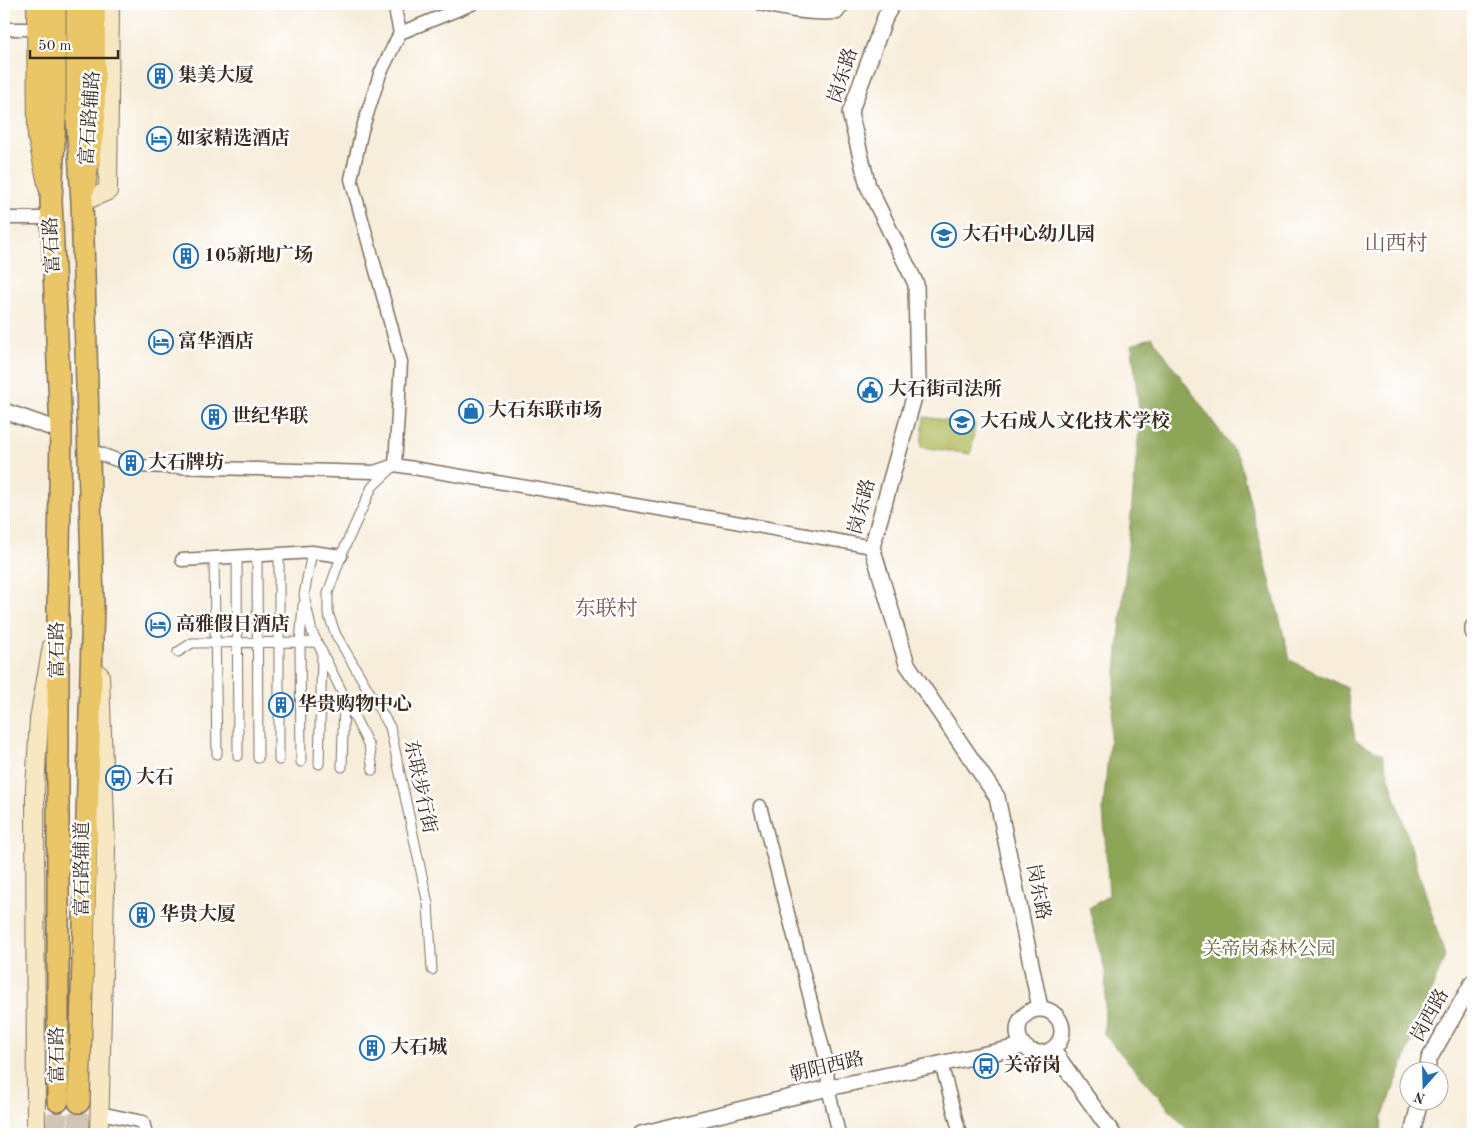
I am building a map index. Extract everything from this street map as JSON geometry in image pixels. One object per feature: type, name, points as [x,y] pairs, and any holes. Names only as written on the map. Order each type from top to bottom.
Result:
[{"type":"highway","name":"富石路","points":[[55,4],[55,119],[47,208],[62,431],[58,608],[58,1101]]},
{"type":"highway","name":"富石路","points":[[77,4],[77,118],[82,202],[93,605],[80,1102]]},
{"type":"main road","points":[[37,4],[38,137],[47,208]]},
{"type":"main road","name":"富石路","points":[[42,4],[47,208]]},
{"type":"main road","name":"富石路辅路","points":[[82,202],[93,140],[95,4]]},
{"type":"main road","name":"富石路","points":[[82,202],[108,191],[110,4]]},
{"type":"main road","name":"富石路辅道","points":[[93,605],[100,654],[106,850],[99,1134]]},
{"type":"main road","points":[[36,1134],[35,789],[39,719],[58,608]]},
{"type":"street","points":[[394,4],[400,33],[380,74],[362,130],[352,179],[401,362],[396,465]]},
{"type":"street","points":[[400,33],[472,4]]},
{"type":"street","points":[[761,4],[788,12],[815,15],[837,13],[844,4]]},
{"type":"street","name":"岗东路","points":[[893,4],[886,15],[850,113],[868,186],[916,284],[918,383],[872,547],[906,664],[997,796],[1040,1008]]},
{"type":"street","points":[[4,29],[37,29]]},
{"type":"street","points":[[4,218],[47,208]]},
{"type":"street","points":[[4,411],[62,431]]},
{"type":"street","points":[[88,449],[133,466],[374,472],[396,465],[872,547]]},
{"type":"street","name":"东联步行街","points":[[396,465],[372,487],[341,556],[328,593],[328,613],[336,635],[390,727],[428,904],[432,970]]},
{"type":"street","points":[[182,560],[312,552],[341,556]]},
{"type":"street","points":[[301,762],[300,643],[304,595],[312,552]]},
{"type":"street","points":[[278,760],[279,554]]},
{"type":"street","points":[[257,556],[258,758]]},
{"type":"street","points":[[237,557],[238,756]]},
{"type":"street","points":[[214,558],[217,754]]},
{"type":"street","points":[[304,595],[316,642],[369,746],[373,770]]},
{"type":"street","points":[[1473,627],[1473,632]]},
{"type":"street","points":[[178,652],[192,643],[316,642]]},
{"type":"street","points":[[319,764],[322,654]]},
{"type":"street","points":[[342,767],[344,695]]},
{"type":"street","points":[[760,806],[827,1063],[828,1088],[839,1134]]},
{"type":"street","name":"岗西路","points":[[1429,1060],[1473,982]]},
{"type":"street","points":[[1040,1008],[1054,1013],[1062,1027],[1060,1042],[1052,1049],[1042,1053],[1035,1053],[1023,1046],[1017,1036],[1020,1019],[1025,1013],[1040,1008]]},
{"type":"street","name":"朝阳西路","points":[[641,1134],[828,1088],[1023,1046]]},
{"type":"street","points":[[1052,1049],[1113,1134]]},
{"type":"street","points":[[941,1063],[960,1134]]},
{"type":"street","points":[[1412,1134],[1418,1110]]},
{"type":"street","points":[[100,1113],[143,1122],[146,1134]]},
{"type":"green space","name":"关帝岗森林公园","points":[[1152,337],[1239,458],[1290,660],[1347,688],[1355,740],[1382,754],[1445,956],[1405,1060],[1400,1060],[1400,1072],[1382,1118],[1381,1134],[1191,1134],[1104,1034],[1106,975],[1089,908],[1109,895],[1103,809],[1140,420],[1132,345]]},
{"type":"green space","points":[[924,417],[975,424],[971,454],[921,447]]},
{"type":"tunnel","points":[[56,1134],[58,1101]]},
{"type":"tunnel","points":[[78,1134],[79,1102]]},
{"type":"place","name":"集美大厦","points":[[160,76]]},
{"type":"place","name":"如家精选酒店","points":[[159,139]]},
{"type":"place","name":"大石中心幼儿园","points":[[944,235]]},
{"type":"place","name":"105新地广场","points":[[186,256]]},
{"type":"place","name":"富华酒店","points":[[161,342]]},
{"type":"place","name":"大石街司法所","points":[[870,390]]},
{"type":"place","name":"大石东联市场","points":[[471,411]]},
{"type":"place","name":"世纪华联","points":[[214,417]]},
{"type":"place","name":"大石成人文化技术学校","points":[[962,422]]},
{"type":"place","name":"大石牌坊","points":[[131,463]]},
{"type":"place","name":"高雅假日酒店","points":[[158,625]]},
{"type":"place","name":"华贵购物中心","points":[[281,705]]},
{"type":"place","name":"大石","points":[[118,778]]},
{"type":"place","name":"华贵大厦","points":[[142,915]]},
{"type":"place","name":"大石城","points":[[372,1048]]},
{"type":"place","name":"关帝岗","points":[[986,1066]]},
{"type":"district","name":"山西村","points":[[1396,244]]},
{"type":"district","name":"东联村","points":[[606,609]]}]
